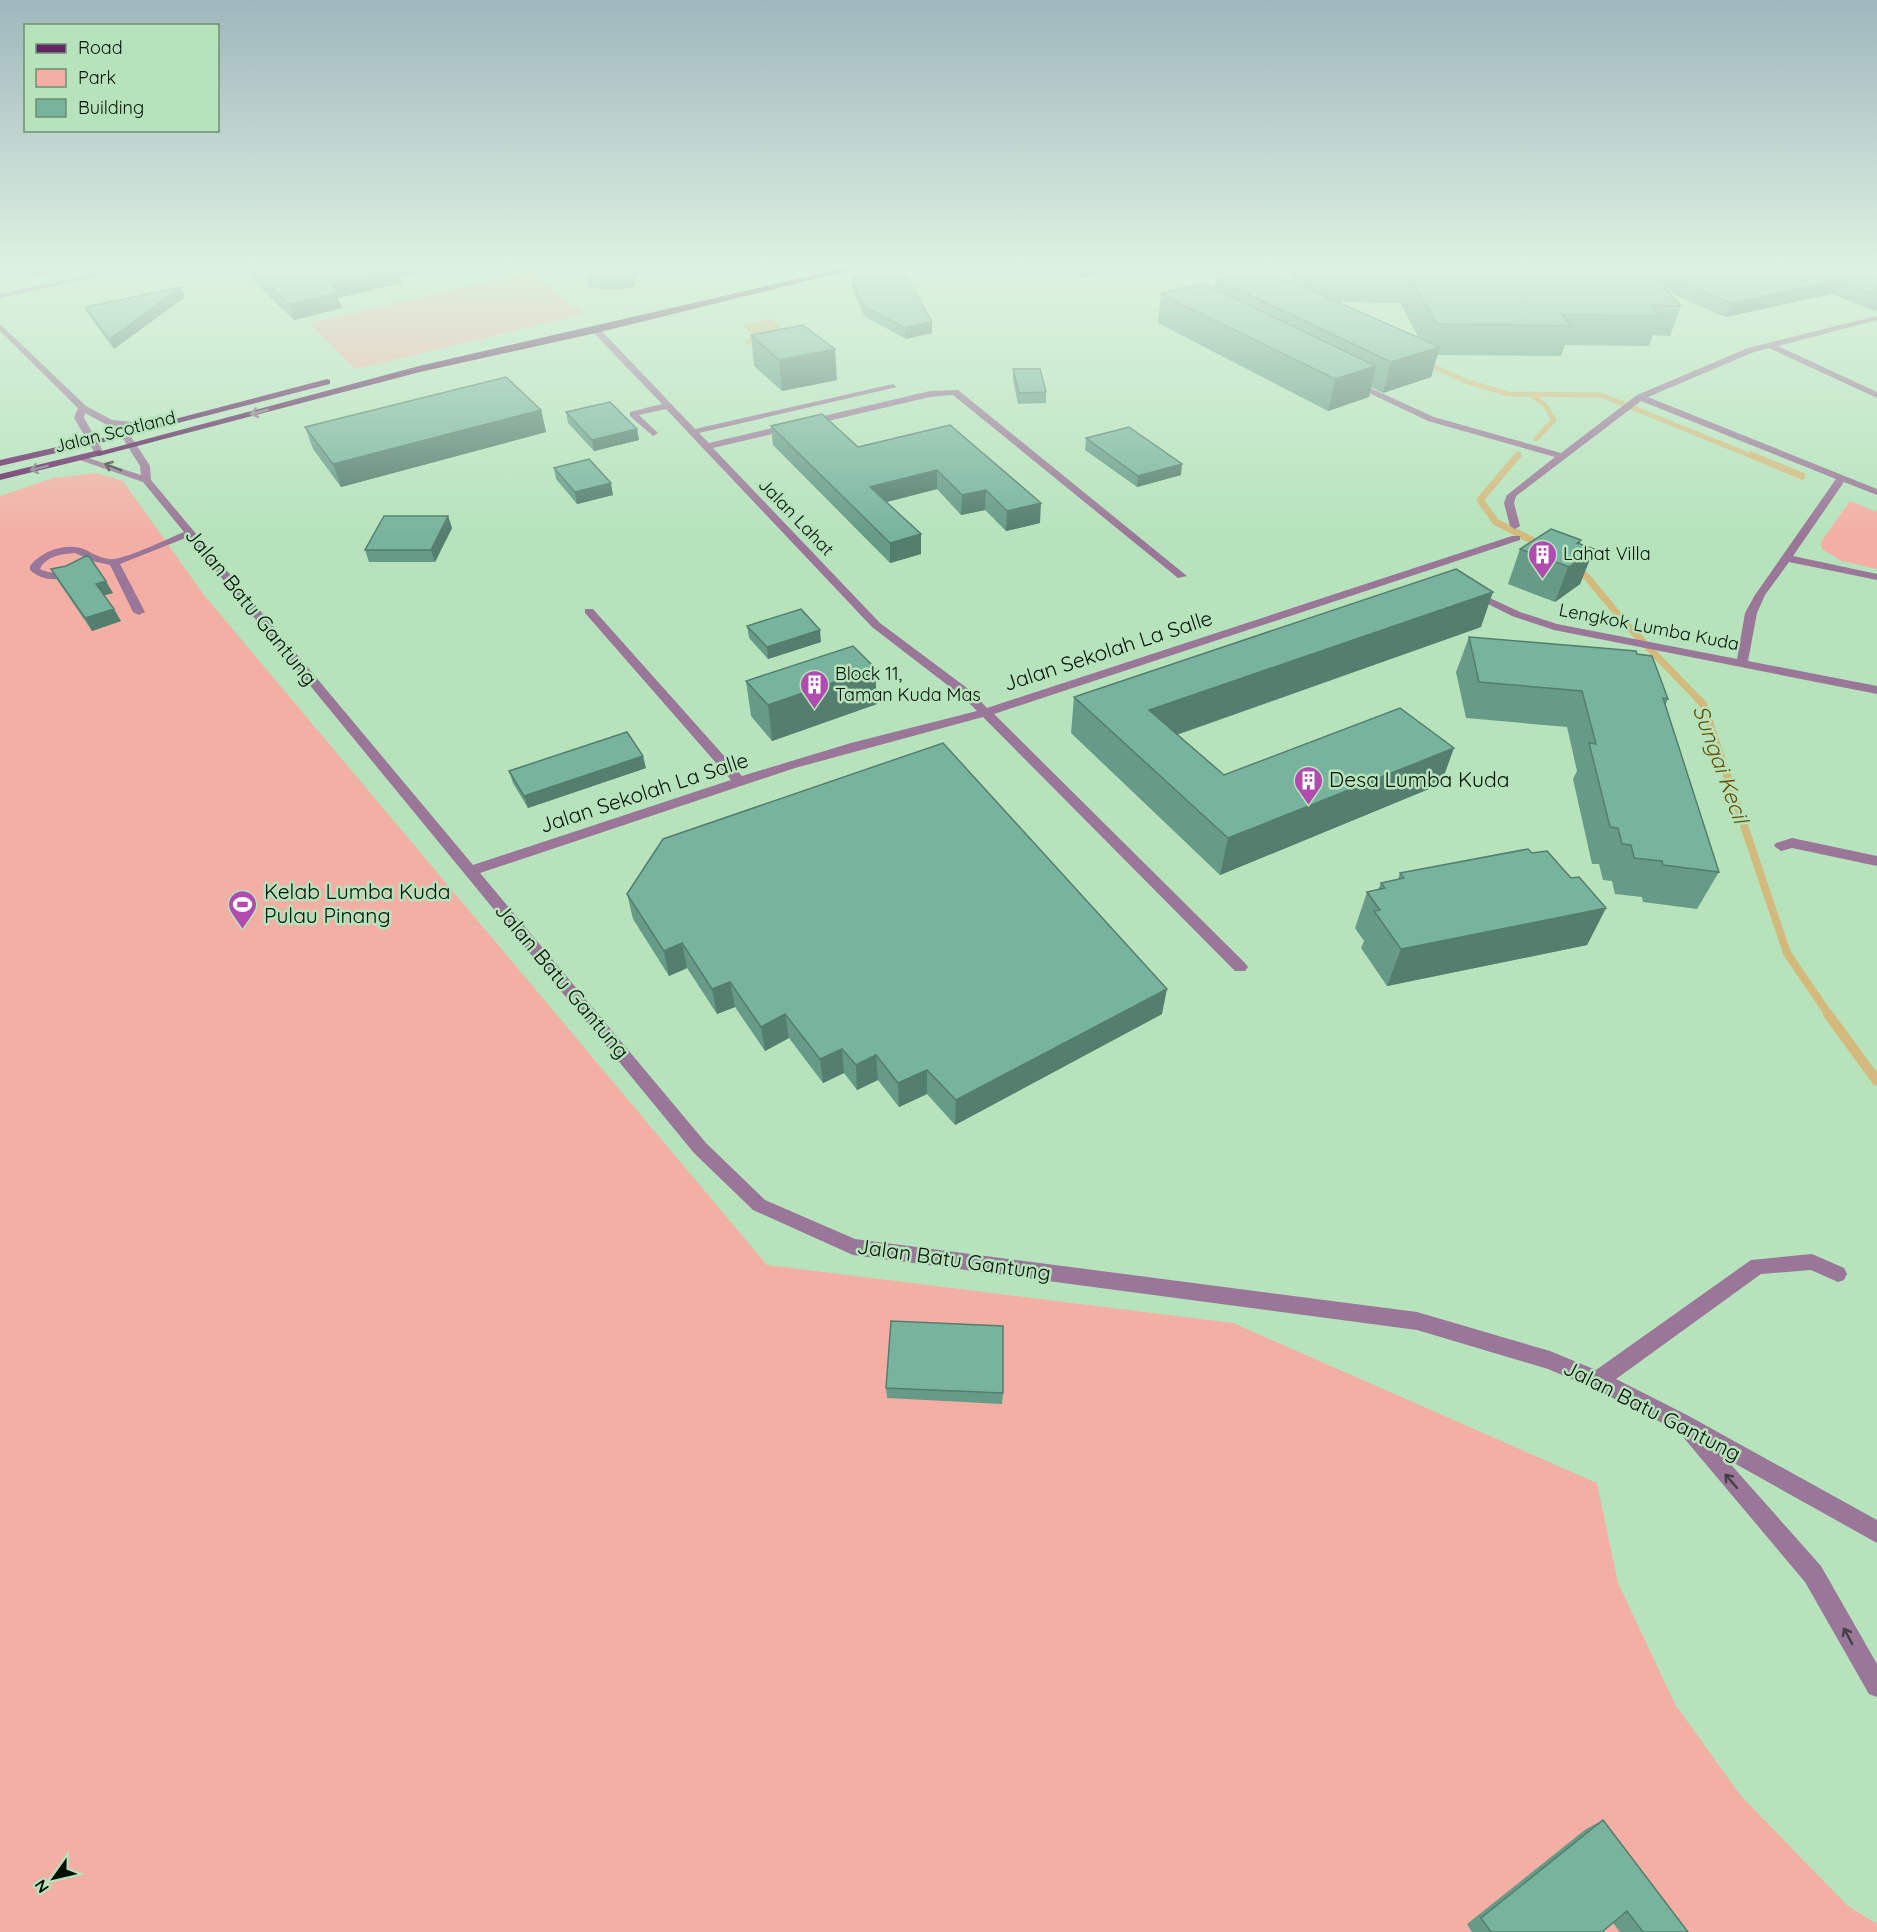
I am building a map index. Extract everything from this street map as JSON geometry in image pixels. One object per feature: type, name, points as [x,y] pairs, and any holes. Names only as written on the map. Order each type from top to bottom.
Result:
[{"type":"highway","name":"Jalan Scotland","points":[[92,442],[440,355]]},
{"type":"highway","name":"Jalan Scotland","points":[[99,453],[133,446],[419,369],[482,355]]},
{"type":"main road","name":"Jalan Scotland","points":[[0,463],[92,442]]},
{"type":"main road","name":"Jalan Scotland","points":[[0,477],[99,453]]},
{"type":"street","points":[[30,355],[83,408],[110,423],[152,427]]},
{"type":"street","name":"Jalan Lahat","points":[[619,355],[876,625],[967,694],[1240,967]]},
{"type":"street","points":[[1515,526],[1509,503],[1512,495],[1546,471],[1561,456],[1623,407],[1640,397],[1739,355]]},
{"type":"street","points":[[1792,355],[1877,395]]},
{"type":"street","points":[[1341,378],[1431,419],[1561,456]]},
{"type":"street","points":[[692,432],[892,387]]},
{"type":"street","points":[[705,447],[930,394],[955,393],[1182,576]]},
{"type":"street","points":[[1640,397],[1877,492]]},
{"type":"street","points":[[652,433],[633,414],[666,406]]},
{"type":"street","points":[[83,408],[79,418],[99,453]]},
{"type":"street","name":"Jalan Batu Gantung","points":[[125,434],[145,466],[146,480]]},
{"type":"street","name":"Jalan Batu Gantung","points":[[79,458],[113,467],[146,480],[700,1148],[759,1205],[854,1247],[1417,1321],[1550,1360],[1598,1380],[1680,1422],[1877,1532]]},
{"type":"street","points":[[1742,664],[1751,613],[1842,478]]},
{"type":"street","points":[[89,557],[114,563],[190,533]]},
{"type":"street","name":"Jalan Sekolah La Salle","points":[[470,871],[739,781],[901,732],[986,712],[1431,571],[1516,538]]},
{"type":"street","points":[[1787,558],[1877,577]]},
{"type":"street","points":[[114,563],[139,612]]},
{"type":"street","name":"Lengkok Lumba Kuda","points":[[1467,591],[1516,614],[1554,627],[1877,690]]},
{"type":"street","points":[[589,611],[739,781]]},
{"type":"street","points":[[1781,846],[1791,843],[1877,861]]},
{"type":"street","points":[[1598,1380],[1757,1266],[1812,1262],[1838,1275]]},
{"type":"street","points":[[1680,1422],[1813,1574],[1877,1686]]},
{"type":"green space","points":[[341,355],[413,355],[355,369]]},
{"type":"green space","name":"Kelab Lumba Kuda Pulau Pinang","points":[[96,473],[123,481],[204,595],[767,1265],[1233,1323],[1597,1483],[1618,1583],[1675,1704],[1741,1796],[1848,1906],[1877,1924],[1877,1932],[0,1932],[0,496],[53,478]]},
{"type":"green space","points":[[1850,501],[1877,512],[1877,569],[1842,561],[1822,549],[1821,542]]},
{"type":"building","points":[[774,355],[804,355],[779,360]]},
{"type":"building","points":[[1286,355],[1353,355],[1376,366],[1335,379]]},
{"type":"building","points":[[1377,355],[1413,355],[1391,362]]},
{"type":"building","points":[[1013,369],[1040,369],[1046,392],[1019,393]]},
{"type":"building","points":[[506,377],[541,410],[333,464],[305,427]]},
{"type":"building","points":[[610,402],[637,429],[592,440],[566,412]]},
{"type":"building","points":[[822,414],[858,447],[950,425],[1041,503],[1007,511],[986,490],[962,495],[937,470],[870,487],[921,534],[890,543],[771,426]]},
{"type":"building","points":[[1129,427],[1182,464],[1138,476],[1086,438]]},
{"type":"building","points":[[589,459],[611,483],[575,492],[554,468]]},
{"type":"building","points":[[384,516],[448,516],[431,550],[365,550]]},
{"type":"building","points":[[1551,529],[1581,540],[1577,543],[1594,549],[1569,567],[1520,549]]},
{"type":"building","points":[[88,555],[106,581],[96,584],[114,609],[85,618],[51,569],[66,566]]},
{"type":"building","points":[[1456,569],[1493,592],[1149,710],[1224,775],[1400,708],[1454,748],[1228,838],[1074,697]]},
{"type":"building","points":[[801,609],[820,630],[767,647],[747,626]]},
{"type":"building","points":[[1469,637],[1636,651],[1637,654],[1652,656],[1668,699],[1663,698],[1719,872],[1663,865],[1662,861],[1634,858],[1631,845],[1622,844],[1618,828],[1610,827],[1589,743],[1596,744],[1582,691],[1479,682]]},
{"type":"building","points":[[853,646],[875,668],[768,705],[746,681]]},
{"type":"building","points":[[627,732],[643,756],[524,796],[509,771]]},
{"type":"building","points":[[943,743],[1167,989],[956,1100],[927,1070],[898,1083],[876,1055],[856,1065],[842,1049],[820,1059],[785,1014],[761,1027],[730,982],[712,989],[682,943],[664,951],[627,894],[663,839]]},
{"type":"building","points":[[1528,849],[1532,853],[1547,851],[1571,878],[1579,877],[1606,908],[1401,949],[1374,911],[1380,910],[1367,892],[1385,888],[1381,883],[1404,878],[1400,873]]},
{"type":"building","points":[[891,1321],[1003,1326],[1003,1393],[886,1388]]},
{"type":"building","points":[[1603,1820],[1688,1932],[1643,1932],[1627,1911],[1602,1932],[1491,1932],[1481,1918]]},
{"type":"waterway","name":"Sungai Kecil","points":[[1424,362],[1465,381],[1508,394],[1530,394]]},
{"type":"waterway","name":"Sungai Kecil","points":[[1530,394],[1601,395],[1754,457]]},
{"type":"waterway","name":"Sungai Kecil","points":[[1530,394],[1545,405],[1554,420],[1536,439]]},
{"type":"waterway","name":"Sungai Kecil","points":[[1518,455],[1480,500],[1496,522],[1543,546]]},
{"type":"waterway","name":"Sungai Kecil","points":[[1751,455],[1802,476]]},
{"type":"waterway","name":"Sungai Kecil","points":[[1574,568],[1587,577],[1626,624],[1701,702]]},
{"type":"waterway","name":"Sungai Kecil","points":[[1701,702],[1787,953],[1829,1015]]},
{"type":"waterway","name":"Sungai Kecil","points":[[1828,1014],[1877,1081]]},
{"type":"place","name":"Lahat Villa","points":[[1542,580]]},
{"type":"place","name":"Block 11, Taman Kuda Mas","points":[[814,710]]},
{"type":"place","name":"Desa Lumba Kuda","points":[[1308,806]]},
{"type":"place","name":"Kelab Lumba Kuda Pulau Pinang","points":[[243,930]]}]
